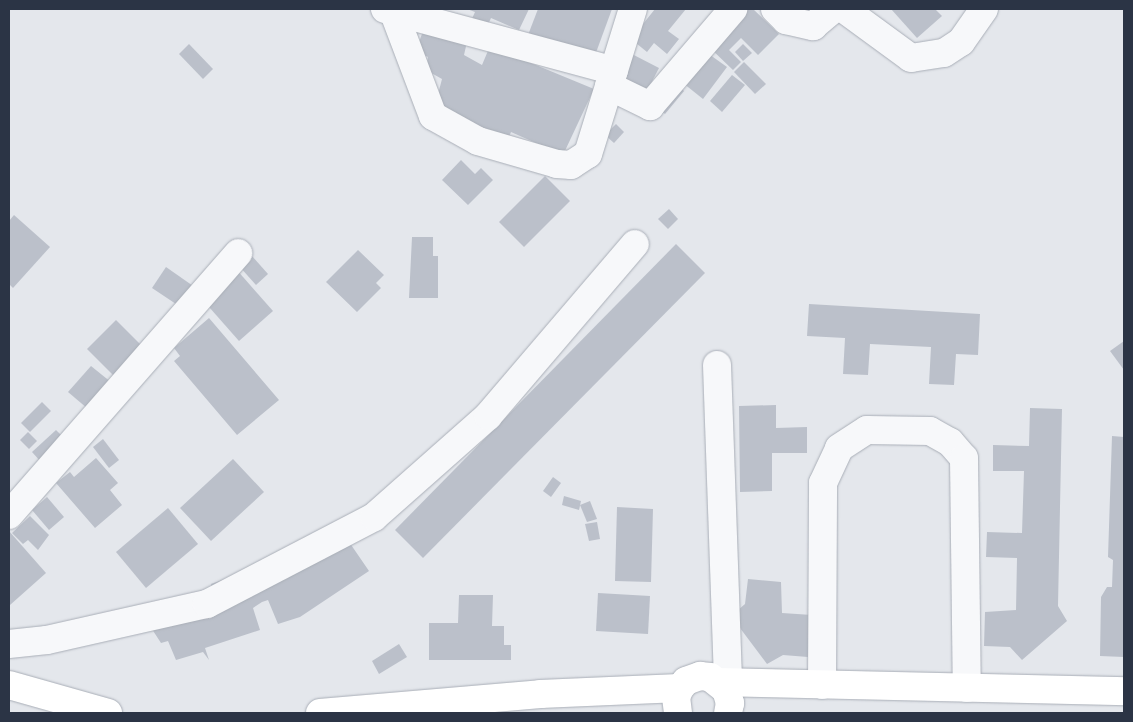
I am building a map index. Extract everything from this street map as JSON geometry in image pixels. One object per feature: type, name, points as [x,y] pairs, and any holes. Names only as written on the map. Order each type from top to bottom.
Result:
[{"type":"main road","points":[[320,713],[540,694],[679,701],[686,681],[700,676],[724,682],[1124,691]]},
{"type":"main road","points":[[724,682],[730,703],[728,713]]},
{"type":"main road","points":[[9,684],[108,713]]},
{"type":"street","points":[[389,11],[433,116],[478,141],[557,164],[580,161],[588,154],[633,9]]},
{"type":"street","points":[[389,11],[611,79],[650,106],[733,9]]},
{"type":"street","points":[[775,9],[786,20],[814,26],[833,9]]},
{"type":"street","points":[[844,9],[911,58],[944,53],[961,42],[984,9]]},
{"type":"street","points":[[9,644],[47,640],[207,604],[374,517],[488,416],[634,244]]},
{"type":"street","points":[[9,515],[238,253]]},
{"type":"street","points":[[717,366],[724,682]]},
{"type":"street","points":[[822,685],[823,483],[839,448],[867,430],[930,431],[950,442],[964,458],[967,688]]},
{"type":"building","points":[[467,9],[529,9],[519,30],[491,18],[486,29],[470,23],[475,12]]},
{"type":"building","points":[[538,9],[612,9],[594,58],[528,35]]},
{"type":"building","points":[[655,9],[686,9],[668,31],[679,39],[667,54],[654,43],[647,52],[631,39]]},
{"type":"building","points":[[747,9],[753,9],[779,34],[758,55],[741,38],[729,50],[741,62],[733,70],[709,47]]},
{"type":"building","points":[[891,9],[935,9],[942,16],[917,38]]},
{"type":"building","points":[[424,28],[467,42],[464,55],[482,65],[490,46],[594,89],[563,155],[511,132],[508,139],[435,106],[442,79],[426,70],[428,57],[416,51]]},
{"type":"building","points":[[189,44],[213,69],[203,79],[179,54]]},
{"type":"building","points":[[743,44],[752,53],[743,61],[735,52]]},
{"type":"building","points":[[628,52],[659,68],[643,99],[612,83]]},
{"type":"building","points":[[706,52],[727,67],[703,99],[683,83]]},
{"type":"building","points":[[744,62],[766,84],[755,94],[734,72]]},
{"type":"building","points":[[732,75],[745,85],[722,112],[710,101]]},
{"type":"building","points":[[675,82],[684,91],[665,114],[655,105]]},
{"type":"building","points":[[616,124],[624,132],[614,143],[605,135]]},
{"type":"building","points":[[461,160],[475,174],[481,168],[493,180],[468,205],[442,180]]},
{"type":"building","points":[[545,176],[570,201],[524,247],[499,222]]},
{"type":"building","points":[[669,209],[678,219],[668,229],[658,219]]},
{"type":"building","points":[[14,215],[50,247],[13,288],[9,284],[9,221]]},
{"type":"building","points":[[412,237],[433,237],[433,256],[438,256],[438,298],[409,298]]},
{"type":"building","points":[[676,244],[705,273],[423,558],[395,530]]},
{"type":"building","points":[[358,250],[384,275],[376,283],[381,288],[357,312],[326,282]]},
{"type":"building","points":[[251,255],[268,274],[256,285],[239,266]]},
{"type":"building","points":[[166,267],[196,288],[182,308],[152,288]]},
{"type":"building","points":[[236,269],[273,311],[239,341],[202,299]]},
{"type":"building","points":[[809,304],[980,314],[978,355],[956,354],[954,385],[929,384],[931,347],[870,344],[868,375],[843,374],[845,338],[807,336]]},
{"type":"building","points":[[209,318],[279,400],[237,435],[174,361],[180,356],[174,348]]},
{"type":"building","points":[[116,320],[144,348],[115,377],[87,349]]},
{"type":"building","points":[[1124,341],[1124,370],[1110,351]]},
{"type":"building","points":[[91,366],[117,387],[94,414],[68,392]]},
{"type":"building","points":[[42,402],[51,411],[30,432],[21,423]]},
{"type":"building","points":[[776,405],[776,428],[807,427],[807,453],[772,453],[772,491],[740,492],[739,406]]},
{"type":"building","points":[[1030,408],[1062,409],[1058,606],[1067,621],[1022,660],[1010,647],[984,646],[985,612],[1016,610],[1017,558],[986,557],[987,532],[1022,533],[1024,471],[993,471],[993,445],[1029,446]]},
{"type":"building","points":[[56,430],[65,439],[41,462],[32,452]]},
{"type":"building","points":[[28,432],[37,441],[29,449],[20,440]]},
{"type":"building","points":[[1112,436],[1124,437],[1124,657],[1100,656],[1101,597],[1107,587],[1112,587],[1113,560],[1108,557]]},
{"type":"building","points":[[103,439],[119,460],[109,468],[93,447]]},
{"type":"building","points":[[96,458],[118,483],[110,490],[122,505],[95,528],[56,483],[70,472],[74,477]]},
{"type":"building","points":[[233,459],[264,492],[211,541],[180,508]]},
{"type":"building","points":[[553,477],[561,483],[551,497],[543,491]]},
{"type":"building","points":[[564,496],[581,501],[579,510],[562,505]]},
{"type":"building","points":[[47,497],[64,517],[49,530],[32,510]]},
{"type":"building","points":[[590,501],[597,519],[587,522],[580,505]]},
{"type":"building","points":[[617,507],[653,509],[651,582],[615,581]]},
{"type":"building","points":[[168,508],[198,544],[146,588],[116,552]]},
{"type":"building","points":[[30,516],[49,535],[38,550],[28,540],[23,544],[12,533]]},
{"type":"building","points":[[597,522],[600,539],[589,541],[585,524]]},
{"type":"building","points":[[9,531],[46,573],[10,605],[9,604]]},
{"type":"building","points":[[345,536],[369,571],[300,617],[278,624],[268,600],[262,602],[253,608],[260,630],[205,648],[209,660],[203,652],[176,660],[168,641],[161,643],[148,623],[213,593],[211,584]]},
{"type":"building","points":[[748,579],[781,582],[782,613],[812,615],[808,657],[783,655],[767,664],[731,616],[745,604]]},
{"type":"building","points":[[598,593],[650,596],[648,634],[596,631]]},
{"type":"building","points":[[459,595],[493,595],[492,626],[504,626],[504,645],[511,645],[511,660],[429,660],[429,623],[458,623]]},
{"type":"building","points":[[399,644],[407,657],[379,674],[372,661]]}]
